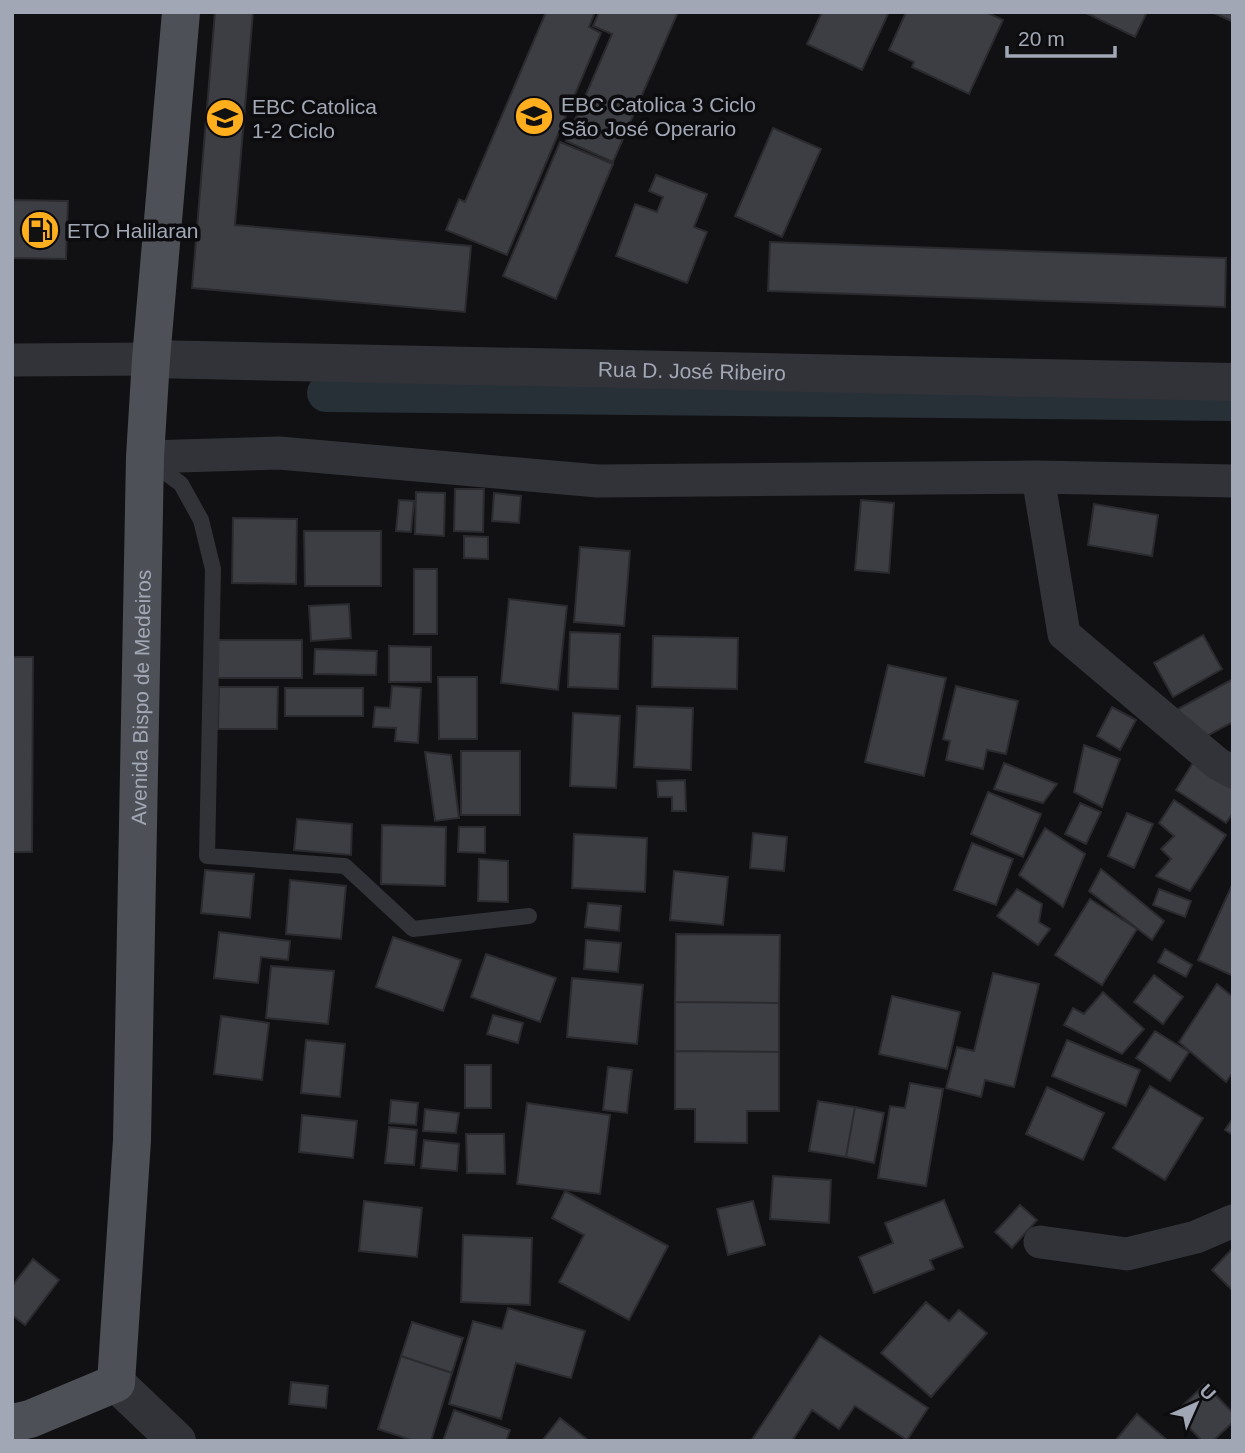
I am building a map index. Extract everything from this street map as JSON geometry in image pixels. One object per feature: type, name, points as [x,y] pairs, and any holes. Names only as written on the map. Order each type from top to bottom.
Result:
[{"type":"main road","name":"Avenida Bispo de Medeiros","points":[[116,1383],[132,1140],[145,457],[150,359],[181,12]]},
{"type":"main road","points":[[20,1428],[116,1383]]},
{"type":"street","points":[[12,360],[150,359]]},
{"type":"street","name":"Rua D. José Ribeiro","points":[[150,359],[1233,382]]},
{"type":"street","points":[[145,457],[279,453],[598,481],[1038,477],[1233,481]]},
{"type":"street","points":[[1038,477],[1065,634],[1218,764],[1233,772]]},
{"type":"street","points":[[1041,1242],[1127,1254],[1196,1237],[1233,1221]]},
{"type":"street","points":[[116,1383],[177,1441]]},
{"type":"lane","points":[[145,457],[181,484],[201,520],[213,569],[206,856],[345,866],[413,929],[529,916]]},
{"type":"building","name":"EBC Catolica 1-2 Ciclo","points":[[215,12],[253,12],[235,225],[471,246],[465,312],[192,288]]},
{"type":"building","name":"EBC Catolica 3 Ciclo São José Operario","points":[[546,12],[595,12],[589,27],[601,33],[507,255],[446,230],[459,199],[465,202]]},
{"type":"building","points":[[599,12],[678,12],[613,162],[566,141],[612,34],[593,26]]},
{"type":"building","points":[[822,12],[889,12],[862,70],[807,44]]},
{"type":"building","points":[[906,12],[986,12],[1003,20],[969,94],[912,67],[914,62],[889,50]]},
{"type":"building","points":[[1084,12],[1147,12],[1135,37]]},
{"type":"building","points":[[1212,12],[1233,12],[1233,22]]},
{"type":"building","points":[[773,128],[821,149],[782,237],[735,216]]},
{"type":"building","points":[[560,142],[613,164],[556,299],[503,276]]},
{"type":"building","points":[[656,175],[707,194],[694,227],[707,232],[687,283],[616,256],[635,204],[657,212],[663,197],[649,191]]},
{"type":"building","name":"ETO Halilaran","points":[[12,200],[68,201],[66,259],[12,258]]},
{"type":"building","points":[[770,242],[1226,258],[1225,307],[768,291]]},
{"type":"building","points":[[455,489],[484,489],[483,532],[454,531]]},
{"type":"building","points":[[416,492],[445,493],[444,536],[415,534]]},
{"type":"building","points":[[494,493],[521,496],[519,523],[492,521]]},
{"type":"building","points":[[399,500],[414,501],[411,532],[396,531]]},
{"type":"building","points":[[861,500],[894,503],[889,573],[855,570]]},
{"type":"building","points":[[1094,504],[1158,515],[1152,556],[1088,545]]},
{"type":"building","points":[[233,518],[297,519],[296,584],[232,583]]},
{"type":"building","points":[[304,531],[381,531],[381,586],[305,586]]},
{"type":"building","points":[[464,536],[488,537],[488,559],[464,558]]},
{"type":"building","points":[[580,547],[630,551],[624,626],[574,622]]},
{"type":"building","points":[[414,569],[437,569],[437,634],[414,634]]},
{"type":"building","points":[[509,599],[567,606],[558,690],[501,683]]},
{"type":"building","points":[[349,604],[351,638],[311,641],[309,606]]},
{"type":"building","points":[[570,632],[620,634],[618,689],[568,687]]},
{"type":"building","points":[[1203,635],[1222,669],[1173,697],[1154,663]]},
{"type":"building","points":[[653,636],[738,638],[737,689],[652,687]]},
{"type":"building","points":[[216,640],[302,640],[302,678],[216,678]]},
{"type":"building","points":[[389,646],[431,647],[431,682],[389,682]]},
{"type":"building","points":[[315,649],[377,651],[376,675],[314,674]]},
{"type":"building","points":[[12,657],[33,657],[32,852],[12,852]]},
{"type":"building","points":[[888,665],[946,678],[924,776],[865,762]]},
{"type":"building","points":[[438,677],[477,677],[477,739],[439,739]]},
{"type":"building","points":[[1233,679],[1233,722],[1196,742],[1178,709]]},
{"type":"building","points":[[392,686],[421,688],[418,743],[395,741],[396,728],[373,727],[375,707],[390,708]]},
{"type":"building","points":[[956,686],[1018,701],[1006,754],[987,750],[983,769],[946,760],[950,741],[943,739]]},
{"type":"building","points":[[219,687],[278,687],[277,729],[218,729]]},
{"type":"building","points":[[285,688],[363,688],[363,716],[285,716]]},
{"type":"building","points":[[637,706],[693,708],[691,770],[634,767]]},
{"type":"building","points":[[1112,707],[1136,720],[1120,750],[1097,736]]},
{"type":"building","points":[[573,713],[620,716],[616,788],[570,786]]},
{"type":"building","points":[[1084,745],[1120,759],[1102,807],[1074,792]]},
{"type":"building","points":[[461,751],[520,751],[520,815],[461,815]]},
{"type":"building","points":[[425,752],[451,755],[459,818],[435,821]]},
{"type":"building","points":[[1196,758],[1233,781],[1233,813],[1226,823],[1176,790]]},
{"type":"building","points":[[1004,763],[1057,784],[1043,803],[994,789]]},
{"type":"building","points":[[685,780],[686,811],[672,811],[672,797],[658,797],[657,781]]},
{"type":"building","points":[[988,792],[1041,814],[1023,857],[971,834]]},
{"type":"building","points":[[1174,800],[1226,835],[1190,891],[1156,876],[1171,859],[1161,849],[1174,836],[1159,823]]},
{"type":"building","points":[[1080,803],[1101,812],[1086,844],[1065,834]]},
{"type":"building","points":[[1127,813],[1153,824],[1134,868],[1108,856]]},
{"type":"building","points":[[297,819],[352,824],[351,855],[294,850]]},
{"type":"building","points":[[382,825],[446,827],[445,886],[381,884]]},
{"type":"building","points":[[459,827],[485,827],[485,853],[458,852]]},
{"type":"building","points":[[1045,828],[1085,854],[1063,907],[1019,875]]},
{"type":"building","points":[[753,833],[787,837],[784,871],[750,868]]},
{"type":"building","points":[[574,834],[647,838],[645,892],[572,888]]},
{"type":"building","points":[[972,843],[1013,859],[996,905],[954,890]]},
{"type":"building","points":[[479,859],[508,861],[508,902],[478,901]]},
{"type":"building","points":[[1101,869],[1164,921],[1152,940],[1089,891]]},
{"type":"building","points":[[205,870],[254,874],[250,918],[201,913]]},
{"type":"building","points":[[674,871],[728,877],[723,925],[670,920]]},
{"type":"building","points":[[290,880],[346,886],[341,939],[286,934]]},
{"type":"building","points":[[1233,883],[1233,976],[1198,960]]},
{"type":"building","points":[[1017,889],[1042,904],[1039,922],[1050,929],[1038,945],[997,916]]},
{"type":"building","points":[[1159,889],[1191,901],[1185,917],[1153,905]]},
{"type":"building","points":[[1090,899],[1137,929],[1102,985],[1055,955]]},
{"type":"building","points":[[588,903],[621,906],[619,931],[585,927]]},
{"type":"building","points":[[219,932],[290,941],[288,960],[261,957],[258,983],[214,978]]},
{"type":"building","points":[[676,934],[780,935],[779,1003],[675,1002]]},
{"type":"building","points":[[393,937],[461,960],[443,1011],[376,987]]},
{"type":"building","points":[[586,940],[621,943],[618,972],[584,969]]},
{"type":"building","points":[[1165,949],[1192,965],[1186,977],[1158,962]]},
{"type":"building","points":[[486,954],[556,978],[540,1022],[471,997]]},
{"type":"building","points":[[271,966],[334,971],[328,1024],[266,1018]]},
{"type":"building","points":[[993,973],[1039,984],[1014,1087],[985,1080],[981,1097],[946,1088],[957,1047],[974,1051]]},
{"type":"building","points":[[1154,975],[1183,997],[1163,1024],[1134,1002]]},
{"type":"building","points":[[572,978],[643,985],[637,1044],[567,1037]]},
{"type":"building","points":[[1217,984],[1233,997],[1233,1072],[1226,1082],[1179,1042]]},
{"type":"building","points":[[1103,992],[1144,1029],[1122,1054],[1064,1025],[1073,1008],[1084,1014]]},
{"type":"building","points":[[892,996],[960,1012],[947,1069],[879,1054]]},
{"type":"building","points":[[675,1002],[779,1003],[779,1052],[675,1051]]},
{"type":"building","points":[[493,1015],[523,1023],[518,1043],[487,1034]]},
{"type":"building","points":[[221,1016],[269,1023],[262,1080],[214,1074]]},
{"type":"building","points":[[1155,1031],[1189,1052],[1170,1081],[1136,1058]]},
{"type":"building","points":[[306,1040],[345,1044],[340,1097],[301,1093]]},
{"type":"building","points":[[1067,1040],[1140,1070],[1126,1106],[1052,1076]]},
{"type":"building","points":[[675,1051],[779,1052],[779,1111],[747,1111],[747,1143],[695,1142],[695,1109],[675,1109]]},
{"type":"building","points":[[465,1065],[491,1065],[491,1108],[465,1108]]},
{"type":"building","points":[[608,1067],[632,1070],[627,1113],[603,1110]]},
{"type":"building","points":[[910,1083],[943,1089],[926,1186],[878,1178],[890,1106],[905,1108]]},
{"type":"building","points":[[1150,1086],[1203,1118],[1165,1180],[1113,1148]]},
{"type":"building","points":[[1047,1087],[1104,1113],[1083,1160],[1026,1134]]},
{"type":"building","points":[[391,1100],[418,1103],[416,1125],[389,1123]]},
{"type":"building","points":[[818,1101],[855,1107],[846,1157],[809,1151]]},
{"type":"building","points":[[527,1103],[610,1115],[600,1194],[517,1184]]},
{"type":"building","points":[[855,1107],[884,1113],[874,1163],[846,1157]]},
{"type":"building","points":[[425,1109],[459,1113],[456,1133],[423,1131]]},
{"type":"building","points":[[302,1115],[357,1121],[353,1158],[299,1152]]},
{"type":"building","points":[[1233,1118],[1233,1135],[1225,1130]]},
{"type":"building","points":[[389,1127],[417,1130],[414,1165],[385,1163]]},
{"type":"building","points":[[466,1134],[504,1134],[505,1174],[467,1173]]},
{"type":"building","points":[[424,1140],[459,1144],[457,1171],[421,1168]]},
{"type":"building","points":[[773,1176],[831,1180],[829,1223],[770,1219]]},
{"type":"building","points":[[565,1191],[668,1246],[629,1320],[559,1282],[584,1235],[552,1218]]},
{"type":"building","points":[[944,1200],[963,1247],[930,1260],[934,1269],[874,1293],[859,1257],[893,1243],[885,1223]]},
{"type":"building","points":[[364,1201],[422,1208],[417,1257],[359,1251]]},
{"type":"building","points":[[753,1201],[765,1245],[728,1255],[717,1209]]},
{"type":"building","points":[[1020,1205],[1037,1220],[1012,1248],[995,1232]]},
{"type":"building","points":[[463,1235],[532,1238],[530,1305],[461,1302]]},
{"type":"building","points":[[1233,1248],[1233,1291],[1212,1270]]},
{"type":"building","points":[[33,1259],[59,1280],[25,1325],[12,1315],[12,1286]]},
{"type":"building","points":[[926,1302],[949,1321],[959,1310],[987,1333],[931,1397],[881,1353]]},
{"type":"building","points":[[508,1308],[585,1331],[571,1378],[516,1363],[501,1419],[449,1404],[473,1321],[502,1329]]},
{"type":"building","points":[[412,1322],[463,1338],[452,1373],[401,1356]]},
{"type":"building","points":[[820,1336],[928,1408],[907,1440],[855,1406],[839,1429],[812,1410],[792,1441],[751,1441]]},
{"type":"building","points":[[401,1356],[452,1373],[431,1441],[414,1441],[378,1429]]},
{"type":"building","points":[[291,1382],[328,1386],[326,1408],[289,1404]]},
{"type":"building","points":[[1205,1384],[1233,1413],[1233,1422],[1213,1441],[1202,1441],[1175,1413]]},
{"type":"building","points":[[454,1410],[510,1430],[506,1441],[443,1441]]},
{"type":"building","points":[[1137,1414],[1168,1441],[1115,1441]]},
{"type":"building","points":[[560,1418],[589,1441],[542,1441]]},
{"type":"waterway","points":[[326,393],[1233,402]]},
{"type":"place","name":"EBC Catolica 3 Ciclo São José Operario","points":[[534,116]]},
{"type":"place","name":"EBC Catolica 1-2 Ciclo","points":[[225,118]]},
{"type":"place","name":"ETO Halilaran","points":[[40,230]]}]
